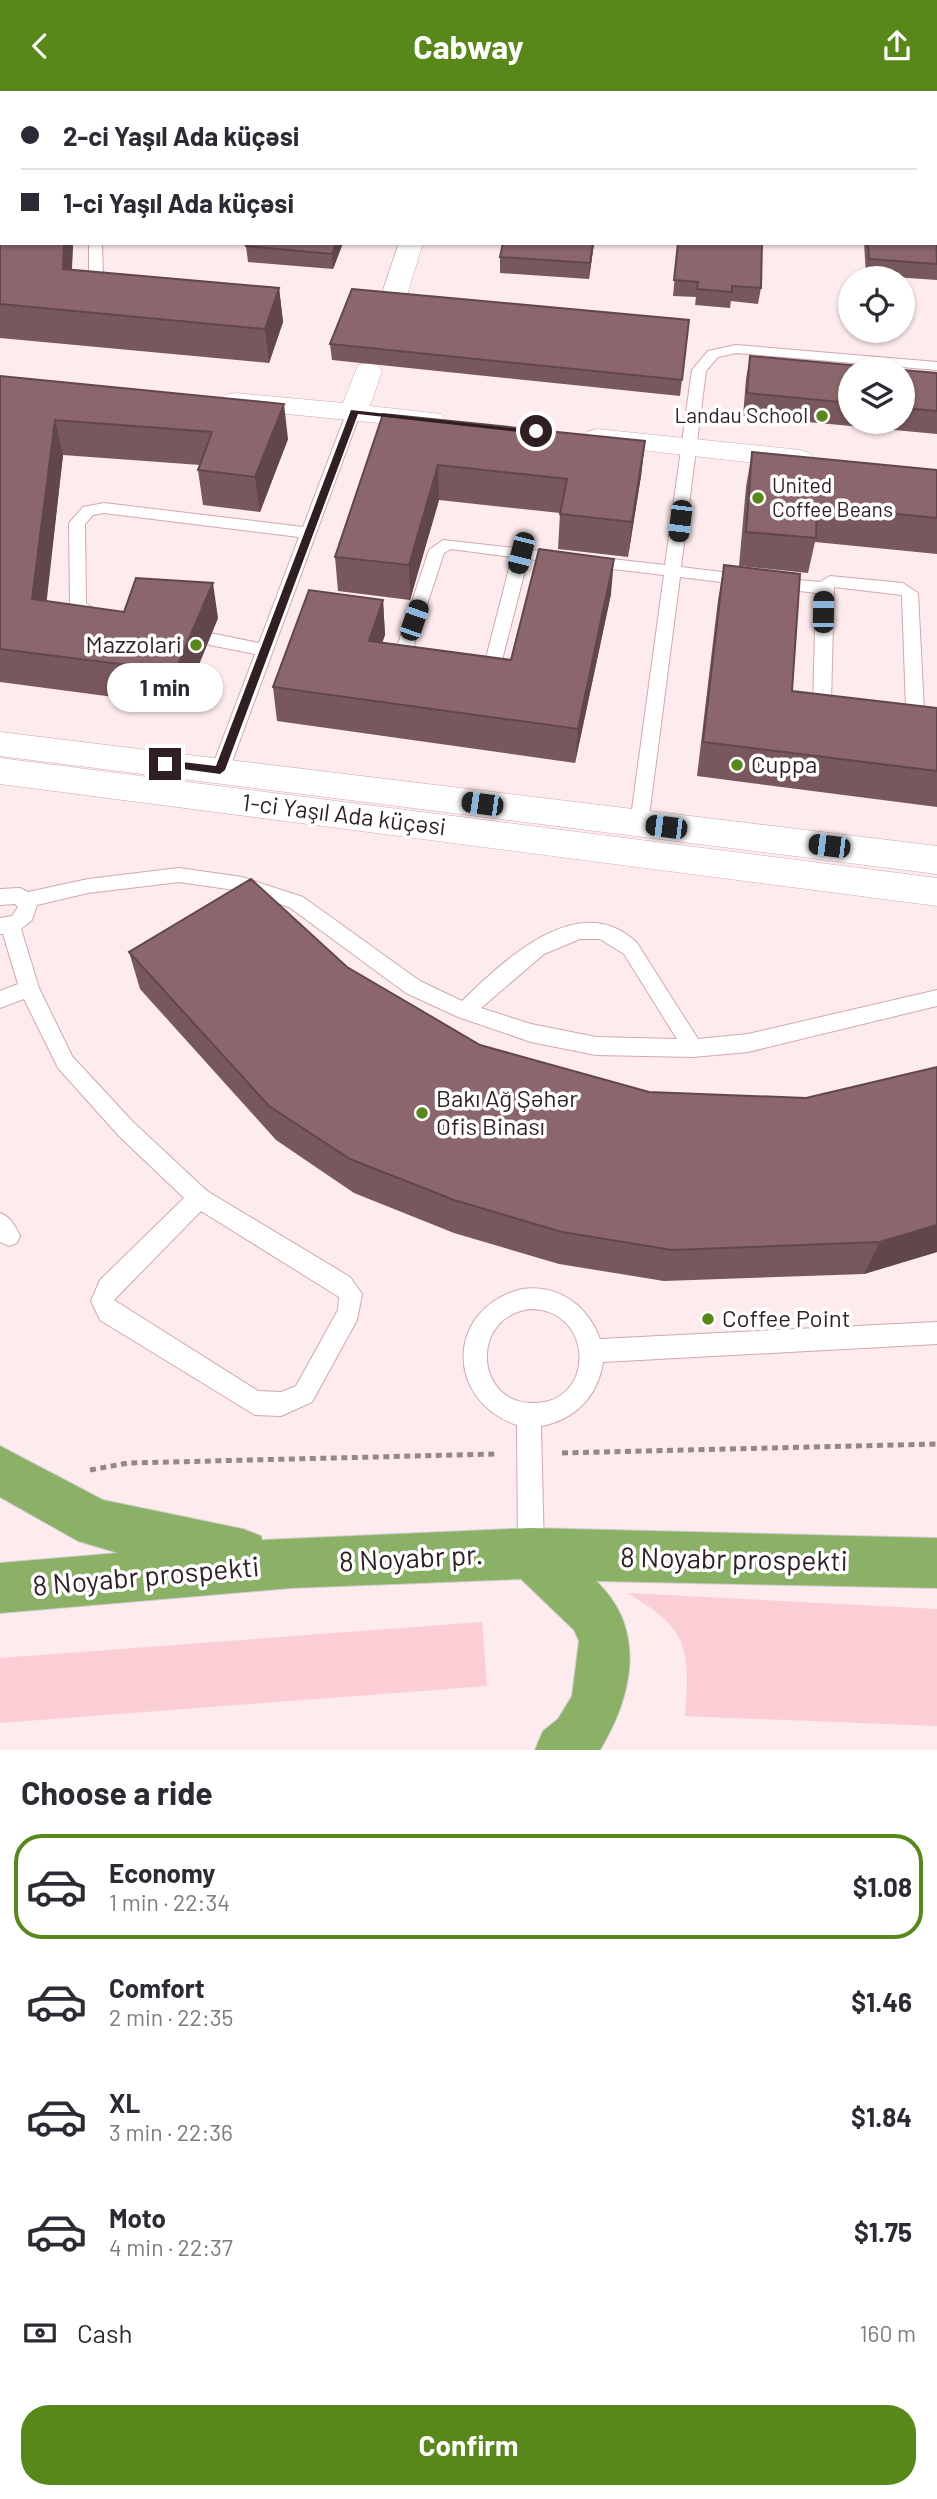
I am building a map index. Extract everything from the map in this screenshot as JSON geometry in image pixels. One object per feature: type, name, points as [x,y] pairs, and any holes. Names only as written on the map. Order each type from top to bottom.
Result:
[{"type":"highway","points":[[0,1470],[96,1523],[292,1563]]},
{"type":"highway","name":"8 Noyabr prospekti","points":[[531,1553],[719,1560],[937,1563]]},
{"type":"highway","name":"8 Noyabr pr.","points":[[292,1563],[531,1553]]},
{"type":"highway","points":[[531,1553],[592,1612],[605,1639],[598,1704],[577,1738],[562,1750]]},
{"type":"highway","name":"8 Noyabr prospekti","points":[[0,1588],[292,1563]]},
{"type":"street","points":[[392,302],[410,245]]},
{"type":"street","points":[[354,411],[368,371]]},
{"type":"street","points":[[206,398],[461,423]]},
{"type":"street","points":[[568,435],[827,462]]},
{"type":"street","name":"1-ci Yaşıl Ada küçəsi","points":[[0,744],[937,860]]},
{"type":"street","name":"1-ci Yaşıl Ada küçəsi","points":[[0,771],[937,891]]},
{"type":"lane","points":[[95,245],[96,281],[127,290]]},
{"type":"lane","points":[[639,824],[699,370],[713,354],[736,349],[937,366]]},
{"type":"lane","points":[[220,770],[354,411]]},
{"type":"lane","points":[[114,621],[89,616],[78,605],[77,523],[88,511],[104,508],[309,533]]},
{"type":"lane","points":[[521,553],[493,664],[482,666],[415,658],[407,653],[406,644],[437,550],[449,544],[824,588]]},
{"type":"lane","points":[[830,581],[903,588],[910,593],[915,712],[906,718],[837,711],[822,705],[824,588],[830,581]]},
{"type":"lane","points":[[210,639],[265,650]]},
{"type":"lane","points":[[0,897],[12,895],[25,900],[88,886],[179,875],[242,884],[296,902],[413,987],[465,1011],[531,1034],[596,1046],[694,1048],[748,1043],[937,998]]},
{"type":"lane","points":[[25,900],[28,905],[23,918],[5,926],[29,988],[65,1062],[126,1129],[199,1198],[342,1284],[351,1294],[349,1312],[304,1394],[281,1404],[255,1403],[108,1313],[102,1301],[108,1288],[199,1198]]},
{"type":"lane","points":[[465,1011],[509,968],[543,944],[576,932],[600,931],[624,942],[694,1048]]},
{"type":"lane","points":[[0,1000],[29,988]]},
{"type":"lane","points":[[537,1300],[557,1304],[574,1316],[587,1332],[593,1351],[592,1371],[584,1389],[570,1405],[551,1413],[529,1415],[509,1409],[491,1398],[479,1381],[474,1361],[475,1341],[483,1323],[498,1309],[517,1302],[537,1300]]},
{"type":"lane","points":[[593,1351],[937,1333]]},
{"type":"lane","points":[[529,1415],[531,1553]]},
{"type":"shaded area","points":[[627,1593],[937,1609],[937,1726],[685,1716],[687,1673],[681,1643],[663,1618]]},
{"type":"shaded area","points":[[482,1622],[487,1686],[0,1723],[0,1658]]},
{"type":"building","points":[[0,245],[64,245],[63,269],[279,288],[265,329],[0,304]]},
{"type":"building","points":[[246,245],[335,245],[332,254]]},
{"type":"building","points":[[503,245],[593,245],[590,263],[500,257]]},
{"type":"building","points":[[678,245],[762,245],[761,288],[732,286],[732,292],[697,289],[698,282],[674,280]]},
{"type":"building","points":[[868,245],[937,245],[937,264],[869,259]]},
{"type":"building","points":[[352,289],[689,320],[682,380],[330,344]]},
{"type":"building","points":[[750,356],[838,364],[838,402],[747,393]]},
{"type":"building","points":[[915,371],[937,373],[937,411],[915,409]]},
{"type":"building","points":[[0,376],[284,404],[255,477],[198,470],[212,432],[55,420],[32,599],[124,612],[136,578],[213,583],[175,671],[0,649]]},
{"type":"building","points":[[383,414],[645,441],[632,522],[560,514],[567,479],[438,465],[409,565],[335,557]]},
{"type":"building","points":[[752,452],[937,470],[937,518],[817,506],[816,538],[746,532]]},
{"type":"building","points":[[539,549],[614,559],[578,729],[273,687],[309,590],[383,600],[369,641],[511,660]]},
{"type":"building","points":[[724,565],[800,574],[792,691],[937,708],[937,771],[703,742]]},
{"type":"building","name":"Bakı Ağ Şəhər Ofis Binası","points":[[251,879],[347,967],[480,1045],[649,1092],[806,1098],[937,1067],[937,1225],[880,1242],[672,1250],[562,1232],[454,1200],[350,1159],[269,1106],[129,952]]},
{"type":"place","name":"Landau School","points":[[822,416]]},
{"type":"place","name":"United Coffee Beans","points":[[758,498]]},
{"type":"place","name":"Mazzolari","points":[[196,645]]},
{"type":"place","name":"Cuppa","points":[[737,765]]},
{"type":"place","name":"Bakı Ağ Şəhər Ofis Binası","points":[[422,1113]]},
{"type":"place","name":"Coffee Point","points":[[708,1319]]},
{"type":"route","points":[[165,764],[220,770],[354,411],[536,431]]}]
